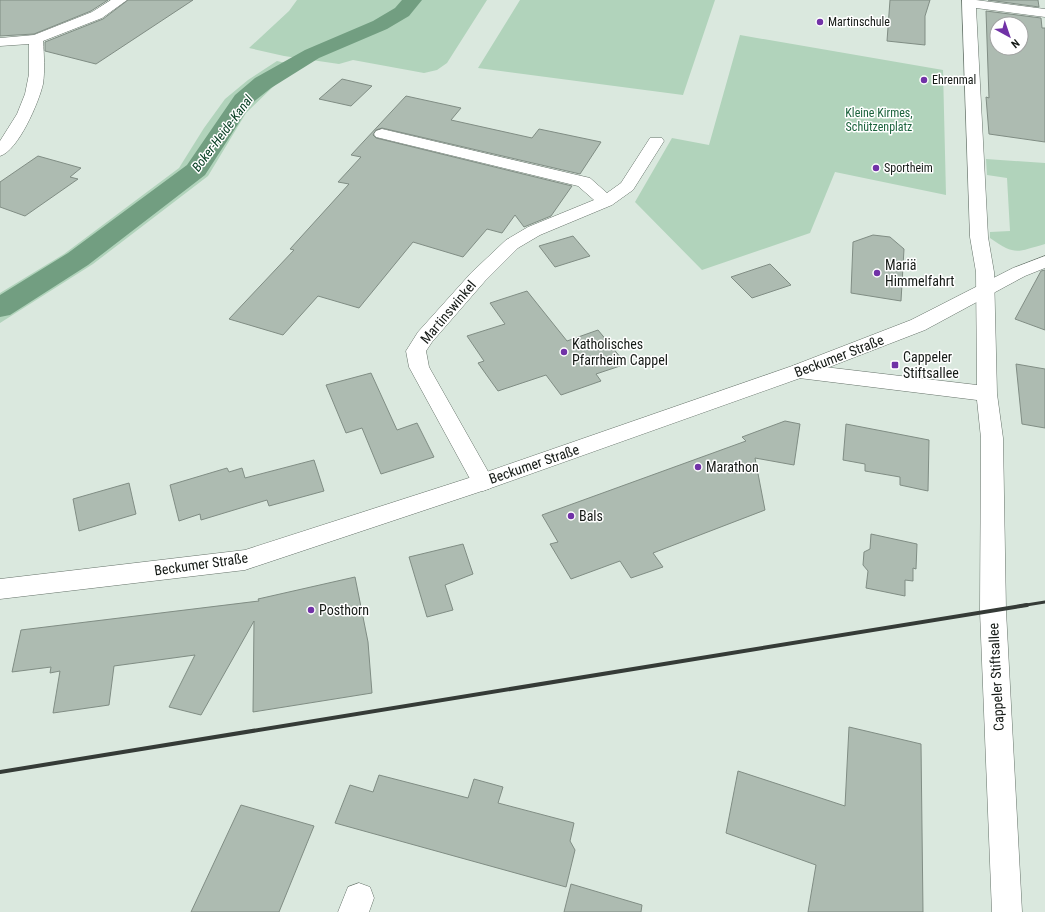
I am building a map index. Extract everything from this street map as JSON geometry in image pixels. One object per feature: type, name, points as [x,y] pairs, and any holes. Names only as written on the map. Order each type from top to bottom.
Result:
[{"type":"street","points":[[0,42],[36,39],[97,15],[120,0]]},
{"type":"street","points":[[969,2],[1045,13]]},
{"type":"street","name":"Cappeler Stiftsallee","points":[[969,2],[979,237],[985,272],[984,290],[987,394],[992,438],[993,611],[1007,912]]},
{"type":"street","points":[[2,146],[30,106],[38,73],[36,39]]},
{"type":"street","points":[[382,134],[584,182],[606,201]]},
{"type":"street","name":"Martinswinkel","points":[[483,482],[419,367],[416,352],[425,337],[473,282],[512,244],[534,231],[606,201],[627,186],[656,141]]},
{"type":"street","name":"Beckumer Straße","points":[[0,589],[245,560],[483,482],[799,371],[918,325],[1019,272],[1045,262]]},
{"type":"street","points":[[799,371],[987,394]]},
{"type":"green space","points":[[297,0],[487,0],[447,63],[437,70],[424,73],[353,60],[339,64],[284,56],[249,48],[289,11]]},
{"type":"green space","points":[[520,0],[715,0],[683,95],[478,68]]},
{"type":"green space","name":"Kleine Kirmes, Schützenplatz","points":[[740,35],[943,70],[946,195],[835,172],[810,233],[702,270],[635,202],[672,138],[709,145]]},
{"type":"green space","points":[[277,61],[303,67],[276,84],[246,113],[208,176],[93,264],[0,323],[0,293],[64,254],[179,168],[204,128],[225,99],[248,80]]},
{"type":"green space","points":[[986,159],[1045,163],[1045,244],[1016,251],[1005,248],[990,238],[990,232],[1010,231],[1007,178],[987,175]]},
{"type":"building","points":[[0,0],[108,0],[91,11],[34,34],[0,36]]},
{"type":"building","points":[[128,0],[193,0],[96,64],[45,51],[45,42],[103,19]]},
{"type":"building","points":[[890,0],[930,0],[925,16],[925,45],[887,41]]},
{"type":"building","points":[[988,0],[1038,0],[1039,7]]},
{"type":"building","points":[[986,11],[1025,16],[989,16],[989,56],[1029,56],[1029,16],[1041,18],[1042,28],[1045,28],[1045,142],[989,134],[986,97],[989,98]]},
{"type":"building","points":[[342,79],[372,86],[351,106],[319,99]]},
{"type":"building","points":[[406,96],[461,108],[451,120],[532,138],[539,129],[601,142],[580,174],[382,128],[376,130],[373,135],[376,138],[572,186],[551,216],[524,227],[515,215],[502,233],[487,229],[463,257],[413,242],[359,308],[318,296],[283,335],[229,319],[294,250],[290,249],[349,184],[338,182],[361,157],[351,155]]},
{"type":"building","points":[[38,156],[81,168],[70,177],[78,179],[25,216],[0,207],[0,182]]},
{"type":"building","name":"Mariä Himmelfahrt","points":[[873,235],[890,237],[904,249],[901,301],[851,293],[853,242]]},
{"type":"building","points":[[573,236],[590,256],[555,267],[539,246]]},
{"type":"building","points":[[770,264],[791,285],[752,298],[731,277]]},
{"type":"building","points":[[1045,270],[1045,330],[1015,319],[1041,271]]},
{"type":"building","name":"Katholisches Pfarrheim Cappel","points":[[527,291],[567,341],[598,330],[626,364],[596,374],[601,381],[561,395],[546,375],[498,391],[478,363],[484,361],[467,336],[505,324],[490,303]]},
{"type":"building","points":[[1016,364],[1045,369],[1045,428],[1022,424]]},
{"type":"building","points":[[371,373],[397,430],[417,423],[434,457],[381,474],[362,428],[346,433],[326,385]]},
{"type":"building","points":[[785,421],[800,424],[794,465],[755,458],[765,510],[653,553],[663,567],[631,578],[620,561],[571,579],[550,544],[558,542],[542,515],[746,441],[742,437]]},
{"type":"building","points":[[846,424],[929,440],[928,491],[900,485],[900,477],[865,471],[865,464],[843,460]]},
{"type":"building","points":[[314,460],[324,491],[269,506],[267,500],[201,520],[200,514],[179,521],[170,485],[227,468],[229,472],[242,468],[245,478]]},
{"type":"building","points":[[129,483],[136,514],[79,531],[73,499]]},
{"type":"building","points":[[871,534],[917,544],[916,569],[913,568],[913,581],[905,580],[905,596],[866,588],[868,571],[863,565],[864,552],[870,549]]},
{"type":"building","points":[[463,544],[473,574],[445,585],[453,610],[427,617],[409,557]]},
{"type":"building","points":[[355,577],[368,642],[372,693],[253,712],[254,621],[201,715],[169,707],[195,655],[114,666],[109,705],[53,713],[60,671],[50,673],[51,667],[12,672],[21,630],[259,601],[258,599]]},
{"type":"building","points":[[849,727],[921,744],[923,912],[808,912],[816,865],[726,833],[738,771],[845,806]]},
{"type":"building","points":[[379,775],[468,798],[474,779],[503,787],[498,803],[574,823],[570,841],[575,850],[566,887],[335,823],[350,785],[373,792]]},
{"type":"building","points":[[241,805],[314,826],[279,912],[191,912]]},
{"type":"building","points":[[571,884],[642,905],[641,912],[564,912]]},
{"type":"waterway","name":"Boker-Heide-Kanal","points":[[0,308],[78,259],[196,170],[243,100],[263,83],[312,54],[380,25],[402,12],[412,0]]},
{"type":"railway","points":[[1020,606],[1045,602]]},
{"type":"railway","points":[[0,772],[1027,605]]},
{"type":"place","name":"Martinschule","points":[[820,22]]},
{"type":"place","name":"Ehrenmal","points":[[924,80]]},
{"type":"place","name":"Sportheim","points":[[876,168]]},
{"type":"place","name":"Mariä Himmelfahrt","points":[[877,273]]},
{"type":"place","name":"Katholisches Pfarrheim Cappel","points":[[564,352]]},
{"type":"place","name":"Cappeler Stiftsallee","points":[[895,365]]},
{"type":"place","name":"Marathon","points":[[698,467]]},
{"type":"place","name":"Bals","points":[[571,516]]},
{"type":"place","name":"Posthorn","points":[[311,610]]}]
